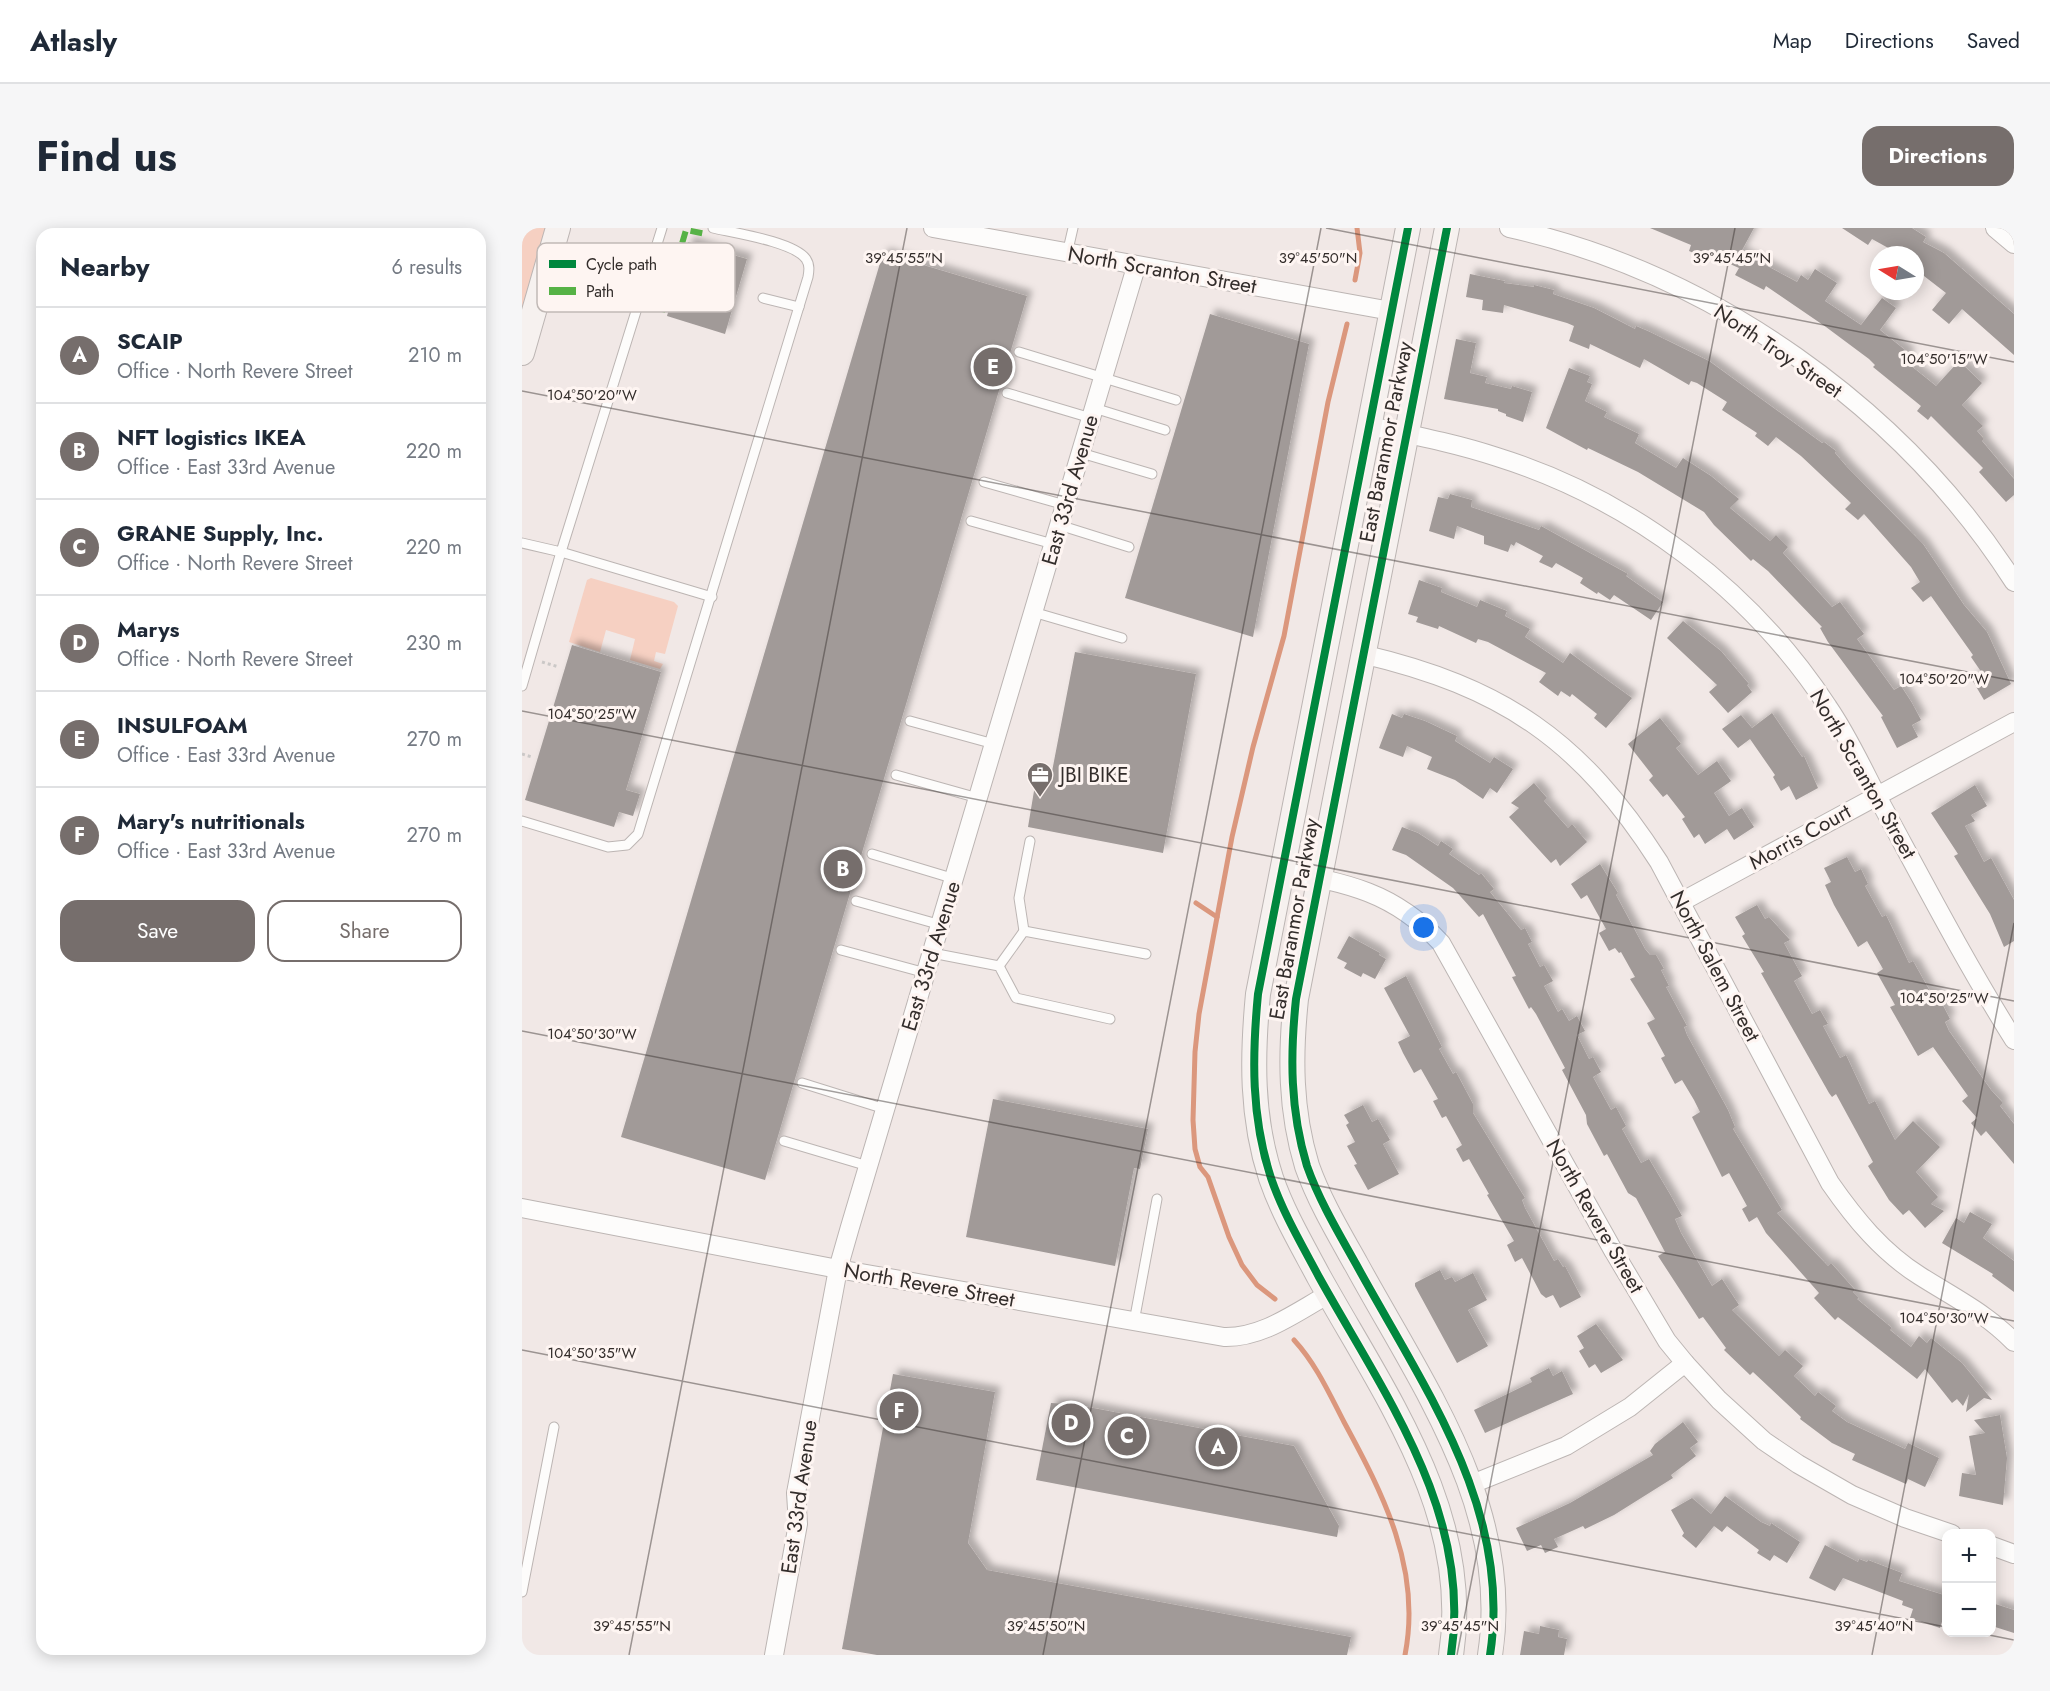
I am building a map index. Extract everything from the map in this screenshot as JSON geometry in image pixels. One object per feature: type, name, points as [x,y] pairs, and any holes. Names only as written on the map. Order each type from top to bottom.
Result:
[{"type":"street","points":[[554,243],[558,228]]},
{"type":"street","name":"North Scranton Street","points":[[933,228],[1136,267],[1391,311]]},
{"type":"street","name":"East Baranmor Parkway","points":[[1408,228],[1258,994],[1253,1074],[1255,1107],[1262,1146],[1280,1202],[1409,1439],[1436,1497],[1454,1576],[1456,1604],[1451,1655]]},
{"type":"street","name":"East Baranmor Parkway","points":[[1446,228],[1296,999],[1291,1073],[1299,1137],[1324,1206],[1443,1422],[1472,1484],[1492,1572],[1494,1604],[1490,1655]]},
{"type":"street","name":"North Troy Street","points":[[1509,228],[1568,243],[1651,275],[1722,312],[1816,371],[1899,442],[1967,518],[2014,582]]},
{"type":"street","points":[[1995,228],[2014,244]]},
{"type":"street","name":"East 33rd Avenue","points":[[774,1655],[798,1524],[796,1493],[838,1269],[1136,267]]},
{"type":"street","points":[[522,353],[537,301]]},
{"type":"street","name":"North Scranton Street","points":[[1369,426],[1498,457],[1554,478],[1623,512],[1683,552],[1749,611],[1809,680],[1845,733],[1953,938],[2014,1040]]},
{"type":"street","name":"North Salem Street","points":[[1362,654],[1399,662],[1480,691],[1546,733],[1580,761],[1608,790],[1646,841],[1682,902],[1830,1183],[1849,1210],[1894,1257],[1983,1313],[2014,1342]]},
{"type":"street","name":"Morris Court","points":[[1682,902],[2014,722]]},
{"type":"street","name":"North Revere Street","points":[[1281,871],[1354,886],[1382,896],[1425,925],[1441,943],[1614,1252],[1667,1341],[1719,1400],[1764,1441],[1798,1464],[1858,1498],[1905,1518],[1942,1530]]},
{"type":"street","name":"North Revere Street","points":[[522,1208],[838,1269],[1134,1322],[1235,1337],[1266,1328],[1329,1294]]},
{"type":"street","points":[[1472,1484],[1566,1446],[1630,1407],[1685,1364]]},
{"type":"street","points":[[1996,1547],[2014,1554]]},
{"type":"lane","points":[[657,243],[662,228]]},
{"type":"lane","points":[[522,821],[608,847],[619,847],[634,841],[712,597],[799,307],[809,266],[800,253],[779,245],[713,228]]},
{"type":"lane","points":[[1067,254],[1073,228]]},
{"type":"lane","points":[[763,298],[799,307]]},
{"type":"lane","points":[[522,686],[636,312]]},
{"type":"lane","points":[[1019,352],[1176,400]]},
{"type":"lane","points":[[1007,393],[1165,430]]},
{"type":"lane","points":[[1081,453],[1152,474]]},
{"type":"lane","points":[[984,482],[1065,505]]},
{"type":"lane","points":[[971,521],[1053,544]]},
{"type":"lane","points":[[1059,525],[1129,547]]},
{"type":"lane","points":[[522,543],[561,552],[712,597]]},
{"type":"lane","points":[[1034,612],[1122,638]]},
{"type":"lane","points":[[910,721],[994,744]]},
{"type":"lane","points":[[896,775],[978,798]]},
{"type":"lane","points":[[999,966],[1024,931],[1019,898],[1030,841]]},
{"type":"lane","points":[[872,855],[954,879]]},
{"type":"lane","points":[[856,901],[941,926]]},
{"type":"lane","points":[[1024,931],[1146,954]]},
{"type":"lane","points":[[841,950],[926,973]]},
{"type":"lane","points":[[932,953],[999,966]]},
{"type":"lane","points":[[999,966],[1016,998],[1110,1019]]},
{"type":"lane","points":[[802,1083],[885,1109]]},
{"type":"lane","points":[[784,1141],[868,1166]]},
{"type":"lane","points":[[1134,1322],[1157,1199]]},
{"type":"lane","points":[[522,1592],[554,1427]]},
{"type":"path","points":[[541,661],[559,668]]},
{"type":"path","points":[[522,754],[532,757]]},
{"type":"shaded area","points":[[522,228],[553,228],[549,243],[537,243],[537,283],[522,334]]},
{"type":"shaded area","points":[[591,578],[674,602],[678,606],[665,654],[656,652],[654,661],[663,664],[660,669],[630,660],[635,639],[606,630],[600,652],[569,642],[587,580]]},
{"type":"building","points":[[1650,228],[1754,228],[1741,252],[1797,282],[1801,275],[1808,280],[1815,269],[1837,283],[1825,301],[1861,325],[1880,300],[1885,300],[1896,308],[1880,330],[1910,354],[1905,361],[1936,386],[1959,361],[1982,383],[1962,405],[1983,426],[1977,431],[1984,439],[1982,441],[2014,479],[2014,495],[2006,502],[1979,472],[1983,468],[1931,416],[1928,420],[1917,411],[1921,406],[1873,367],[1875,365],[1869,359],[1766,286],[1764,290],[1735,275],[1739,268],[1712,256],[1710,260],[1689,251],[1691,245]]},
{"type":"building","points":[[1842,228],[1912,228],[1926,237],[1923,242],[1944,253],[2014,314],[2014,355],[1962,309],[1949,324],[1932,310],[1946,293],[1924,276],[1924,246],[1885,246],[1872,239],[1868,245]]},
{"type":"building","points":[[883,253],[1027,296],[765,1180],[621,1137]]},
{"type":"building","points":[[735,256],[747,259],[735,300]]},
{"type":"building","points":[[1470,274],[1505,281],[1504,283],[1534,287],[1534,285],[1554,290],[1553,294],[1594,308],[1635,329],[1636,326],[1650,332],[1709,361],[1836,451],[1835,453],[1847,467],[1923,544],[1964,605],[1987,632],[2011,684],[1984,700],[1971,678],[1982,673],[1971,657],[1973,655],[1931,596],[1923,602],[1911,588],[1920,582],[1911,567],[1864,514],[1858,520],[1845,509],[1851,503],[1801,456],[1776,437],[1768,446],[1755,436],[1757,433],[1722,410],[1727,402],[1697,383],[1691,381],[1689,385],[1644,359],[1640,368],[1590,344],[1589,349],[1569,341],[1574,326],[1504,305],[1503,313],[1482,310],[1483,300],[1466,297]]},
{"type":"building","points":[[668,312],[731,312],[725,334],[667,316]]},
{"type":"building","points":[[1210,314],[1309,344],[1253,637],[1125,598]]},
{"type":"building","points":[[1456,339],[1476,343],[1470,373],[1487,377],[1485,383],[1511,389],[1512,386],[1532,392],[1523,422],[1506,416],[1498,409],[1444,399]]},
{"type":"building","points":[[1569,368],[1590,376],[1587,382],[1592,384],[1585,401],[1607,412],[1604,417],[1639,434],[1635,443],[1676,468],[1683,458],[1711,476],[1739,499],[1730,508],[1770,541],[1776,535],[1788,547],[1783,553],[1832,607],[1840,602],[1864,634],[1857,639],[1894,690],[1901,686],[1921,720],[1912,725],[1918,737],[1897,748],[1881,717],[1883,716],[1828,642],[1820,628],[1822,627],[1768,571],[1753,559],[1751,561],[1704,512],[1638,472],[1588,448],[1587,450],[1546,428]]},
{"type":"building","points":[[1450,494],[1472,500],[1471,507],[1539,530],[1541,526],[1628,574],[1626,576],[1663,602],[1651,620],[1614,595],[1610,600],[1598,592],[1597,594],[1580,583],[1583,578],[1556,563],[1552,568],[1539,562],[1543,556],[1516,542],[1514,546],[1511,544],[1508,552],[1484,544],[1484,536],[1457,526],[1454,539],[1429,531],[1438,497],[1448,499]]},
{"type":"building","points":[[1419,580],[1442,588],[1441,592],[1477,607],[1480,600],[1507,611],[1505,616],[1530,629],[1525,637],[1563,663],[1570,653],[1632,698],[1606,728],[1594,718],[1597,714],[1572,694],[1570,697],[1561,691],[1558,696],[1539,682],[1546,673],[1488,642],[1478,639],[1476,643],[1439,626],[1438,629],[1416,622],[1418,617],[1408,614]]},
{"type":"building","points":[[1683,621],[1721,651],[1749,684],[1747,685],[1752,692],[1728,713],[1709,692],[1717,685],[1667,638]]},
{"type":"building","points":[[572,645],[661,672],[626,790],[640,794],[633,816],[619,812],[614,827],[525,800]]},
{"type":"building","points":[[1075,652],[1196,674],[1163,853],[1028,827],[1036,779],[1050,782]]},
{"type":"building","points":[[1772,713],[1802,757],[1804,756],[1818,788],[1796,800],[1789,786],[1781,791],[1773,777],[1775,775],[1750,739],[1738,748],[1722,729],[1741,715],[1752,728]]},
{"type":"building","points":[[1392,714],[1402,718],[1404,714],[1425,721],[1457,736],[1455,741],[1490,763],[1494,757],[1513,769],[1497,793],[1490,788],[1483,799],[1455,780],[1427,769],[1432,757],[1407,746],[1403,757],[1379,748]]},
{"type":"building","points":[[1660,718],[1681,744],[1676,748],[1698,775],[1717,761],[1731,781],[1714,793],[1729,816],[1742,808],[1754,827],[1734,840],[1727,829],[1705,844],[1699,834],[1694,838],[1682,819],[1685,817],[1667,794],[1663,797],[1649,780],[1653,776],[1628,744]]},
{"type":"building","points":[[1534,783],[1547,798],[1544,801],[1568,828],[1572,824],[1587,842],[1560,866],[1556,859],[1551,863],[1509,817],[1519,808],[1511,803]]},
{"type":"building","points":[[1975,785],[1987,806],[1971,815],[1975,821],[1965,826],[1984,862],[1991,858],[2014,900],[2014,941],[2004,947],[1990,914],[1954,856],[1958,854],[1931,813]]},
{"type":"building","points":[[1402,827],[1418,833],[1438,846],[1441,841],[1453,849],[1449,854],[1479,875],[1481,873],[1494,889],[1490,892],[1521,930],[1525,928],[1532,942],[1528,944],[1540,967],[1544,965],[1553,981],[1544,986],[1558,1012],[1562,1009],[1569,1021],[1577,1016],[1585,1031],[1577,1035],[1589,1059],[1593,1057],[1601,1072],[1593,1077],[1611,1110],[1616,1107],[1626,1126],[1622,1129],[1641,1163],[1649,1159],[1671,1196],[1682,1216],[1675,1219],[1681,1233],[1712,1286],[1722,1279],[1739,1305],[1732,1310],[1779,1356],[1785,1350],[1803,1366],[1794,1376],[1815,1396],[1818,1392],[1836,1406],[1832,1411],[1847,1422],[1905,1449],[1908,1443],[1939,1458],[1925,1487],[1908,1479],[1906,1484],[1852,1460],[1855,1454],[1832,1443],[1800,1419],[1801,1417],[1753,1372],[1750,1375],[1724,1350],[1726,1348],[1703,1317],[1699,1319],[1658,1256],[1665,1252],[1636,1198],[1628,1193],[1607,1154],[1604,1156],[1587,1124],[1586,1115],[1562,1070],[1565,1068],[1536,1014],[1531,1007],[1529,1009],[1512,977],[1516,976],[1483,914],[1479,917],[1453,888],[1406,855],[1392,850]]},
{"type":"building","points":[[1847,857],[1855,872],[1861,869],[1868,884],[1865,886],[1882,917],[1886,915],[1909,963],[1913,961],[1931,993],[1935,990],[1950,1019],[1945,1022],[1949,1031],[1991,1090],[2003,1103],[2000,1106],[2014,1124],[2014,1164],[1986,1131],[1981,1136],[1971,1123],[1977,1118],[1962,1101],[1968,1096],[1933,1047],[1918,1056],[1890,1007],[1895,1005],[1877,973],[1883,969],[1867,941],[1858,947],[1834,905],[1825,885],[1831,882],[1824,868]]},
{"type":"building","points":[[1600,864],[1618,893],[1616,895],[1645,949],[1650,955],[1656,955],[1664,969],[1661,970],[1669,986],[1666,987],[1687,1026],[1684,1027],[1687,1035],[1728,1110],[1735,1127],[1733,1129],[1782,1210],[1777,1213],[1828,1266],[1831,1263],[1855,1290],[1853,1292],[1859,1298],[1857,1299],[1892,1328],[1890,1330],[1911,1347],[1919,1336],[1927,1343],[1931,1338],[1962,1363],[1992,1400],[1984,1398],[1966,1412],[1969,1394],[1963,1406],[1957,1399],[1952,1403],[1925,1369],[1917,1379],[1838,1317],[1835,1320],[1814,1298],[1819,1293],[1766,1233],[1757,1217],[1749,1222],[1742,1209],[1747,1206],[1729,1173],[1722,1177],[1692,1117],[1700,1112],[1694,1100],[1682,1080],[1675,1084],[1661,1058],[1665,1056],[1647,1023],[1655,1019],[1630,979],[1635,977],[1621,952],[1619,953],[1615,948],[1609,951],[1599,933],[1606,929],[1587,895],[1581,899],[1571,884]]},
{"type":"building","points":[[1757,905],[1765,919],[1769,917],[1790,940],[1784,943],[1802,976],[1794,981],[1812,1014],[1820,1010],[1828,1024],[1823,1026],[1840,1058],[1846,1055],[1869,1104],[1875,1101],[1895,1140],[1913,1121],[1940,1147],[1916,1172],[1938,1197],[1931,1204],[1944,1211],[1925,1228],[1909,1210],[1903,1215],[1889,1200],[1868,1166],[1873,1162],[1836,1094],[1832,1097],[1829,1093],[1761,973],[1764,972],[1742,936],[1745,934],[1735,917]]},
{"type":"building","points":[[1349,936],[1380,953],[1379,955],[1386,959],[1375,979],[1363,973],[1361,977],[1344,968],[1347,963],[1337,958]]},
{"type":"building","points":[[1406,976],[1442,1047],[1439,1049],[1453,1074],[1456,1072],[1473,1104],[1473,1113],[1525,1198],[1522,1200],[1525,1208],[1554,1261],[1558,1259],[1563,1267],[1565,1266],[1581,1297],[1560,1308],[1553,1295],[1546,1298],[1541,1294],[1522,1258],[1515,1262],[1507,1245],[1514,1241],[1487,1195],[1489,1194],[1469,1159],[1463,1162],[1456,1149],[1462,1145],[1446,1116],[1442,1118],[1433,1101],[1438,1099],[1421,1069],[1414,1073],[1403,1053],[1398,1042],[1410,1036],[1384,988]]},
{"type":"building","points":[[993,1099],[1148,1129],[1140,1169],[1134,1168],[1115,1266],[966,1237]]},
{"type":"building","points":[[1363,1105],[1372,1122],[1378,1119],[1390,1140],[1383,1144],[1399,1174],[1368,1190],[1354,1165],[1357,1164],[1347,1146],[1355,1142],[1346,1125],[1349,1123],[1344,1115]]},
{"type":"building","points":[[1970,1212],[1992,1224],[1983,1238],[2014,1261],[2014,1292],[1992,1276],[1993,1274],[1942,1243],[1956,1218],[1964,1223]]},
{"type":"building","points":[[1440,1270],[1445,1280],[1452,1277],[1455,1282],[1473,1273],[1487,1300],[1468,1310],[1488,1346],[1457,1363],[1415,1286],[1415,1283]]},
{"type":"building","points":[[1596,1324],[1623,1360],[1601,1373],[1595,1364],[1589,1368],[1579,1351],[1584,1348],[1577,1336]]},
{"type":"building","points":[[1549,1368],[1553,1376],[1562,1371],[1573,1394],[1485,1433],[1474,1410],[1532,1382],[1530,1378]]},
{"type":"building","points":[[893,1374],[995,1392],[968,1543],[987,1570],[1351,1637],[1347,1655],[877,1655],[842,1649]]},
{"type":"building","points":[[1051,1403],[1072,1404],[1294,1446],[1339,1526],[1337,1537],[1036,1480]]},
{"type":"building","points":[[2000,1415],[2007,1458],[2003,1505],[1959,1496],[1962,1473],[1976,1475],[1969,1436],[1985,1433],[1974,1420]]},
{"type":"building","points":[[1683,1422],[1698,1442],[1690,1448],[1696,1456],[1671,1475],[1673,1478],[1614,1515],[1585,1529],[1583,1526],[1554,1539],[1558,1547],[1545,1553],[1541,1545],[1527,1551],[1516,1528],[1570,1503],[1653,1455],[1650,1451],[1655,1444]]},
{"type":"building","points":[[1725,1496],[1761,1522],[1770,1526],[1771,1523],[1800,1542],[1787,1563],[1774,1555],[1770,1561],[1757,1553],[1759,1550],[1727,1526],[1722,1532],[1714,1526],[1696,1548],[1682,1536],[1684,1533],[1671,1510],[1692,1498],[1711,1514]]},
{"type":"building","points":[[1825,1545],[1858,1562],[1859,1559],[1867,1562],[1868,1560],[1902,1573],[1899,1581],[1942,1594],[1940,1628],[1910,1618],[1913,1609],[1902,1605],[1903,1601],[1843,1578],[1835,1591],[1809,1578]]},
{"type":"building","points":[[1996,1604],[2014,1610],[2014,1633],[1996,1627]]},
{"type":"building","points":[[1540,1626],[1559,1630],[1558,1637],[1567,1639],[1564,1655],[1520,1655],[1524,1631],[1539,1634]]},
{"type":"waterway","points":[[1355,280],[1360,253],[1357,228]]},
{"type":"waterway","points":[[1275,1299],[1257,1285],[1242,1265],[1229,1237],[1208,1177],[1200,1167],[1195,1149],[1193,1120],[1195,1052],[1199,1014],[1232,837],[1253,747],[1284,636],[1328,402],[1347,324]]},
{"type":"waterway","points":[[1196,903],[1217,917]]},
{"type":"waterway","points":[[1294,1340],[1316,1369],[1372,1477],[1396,1533],[1408,1592],[1409,1623],[1405,1655]]},
{"type":"marked path","points":[[682,243],[686,230],[706,234]]},
{"type":"cycle path","points":[[1408,228],[1258,994],[1254,1064],[1257,1110],[1264,1155],[1281,1204],[1319,1277],[1395,1411],[1418,1457],[1436,1504],[1449,1553],[1454,1603],[1451,1655]]},
{"type":"cycle path","points":[[1447,228],[1296,999],[1292,1062],[1294,1104],[1301,1145],[1317,1191],[1433,1402],[1456,1450],[1475,1499],[1488,1549],[1494,1601],[1490,1655]]},
{"type":"place","name":"INSULFOAM","points":[[993,367]]},
{"type":"place","name":"JBI BIKE","points":[[1040,798]]},
{"type":"place","name":"NFT logistics IKEA","points":[[843,869]]},
{"type":"place","name":"Mary's nutritionals","points":[[899,1411]]},
{"type":"place","name":"Marys","points":[[1071,1423]]},
{"type":"place","name":"GRANE Supply, Inc.","points":[[1127,1436]]},
{"type":"place","name":"SCAIP","points":[[1218,1447]]}]
